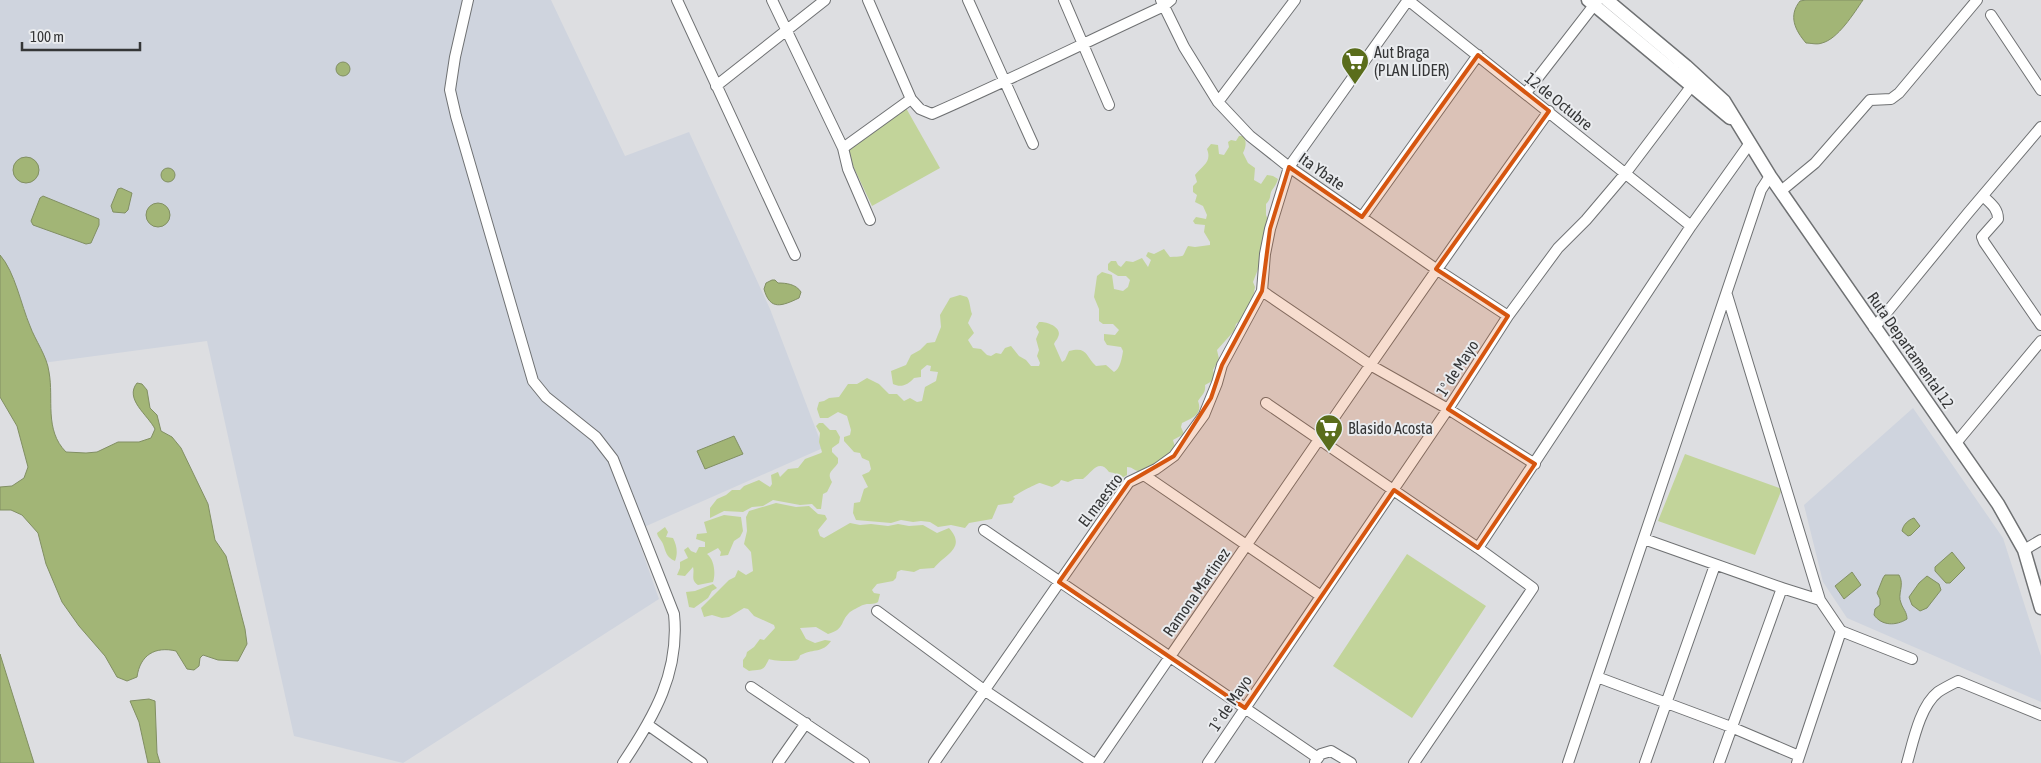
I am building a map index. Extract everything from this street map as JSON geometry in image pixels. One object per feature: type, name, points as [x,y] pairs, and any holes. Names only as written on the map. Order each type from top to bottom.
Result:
[{"type":"main road","name":"Ruta Departamental 12","points":[[1607,0],[1694,82]]},
{"type":"main road","name":"Ruta Departamental 12","points":[[1593,1],[1694,82],[1724,101],[1734,121],[1770,176],[1998,504],[2024,550],[2041,608]]},
{"type":"street","points":[[468,0],[455,57],[450,90],[533,381],[546,397],[596,437],[613,459],[674,614],[676,630],[674,654],[664,690],[648,725],[623,763]]},
{"type":"street","points":[[676,0],[795,255]]},
{"type":"street","points":[[772,0],[842,148],[848,169],[870,220]]},
{"type":"street","points":[[716,86],[825,0]]},
{"type":"street","points":[[868,0],[911,99],[920,109],[932,114],[1005,82],[1165,2]]},
{"type":"street","points":[[968,0],[1033,144]]},
{"type":"street","points":[[1064,0],[1109,105]]},
{"type":"street","points":[[1218,102],[1295,0]]},
{"type":"street","name":"12 de Octubre","points":[[1408,0],[1691,226]]},
{"type":"street","name":"El maestro","points":[[934,763],[1129,482],[1165,464],[1174,456],[1204,415],[1222,365],[1262,291],[1265,254],[1270,229],[1288,166],[1408,0]]},
{"type":"street","points":[[1781,191],[1815,163],[1870,100],[1891,99],[1899,93],[1977,0]]},
{"type":"street","points":[[1526,93],[1593,1]]},
{"type":"street","name":"Ita Ybate","points":[[1165,2],[1184,46],[1218,102],[1250,136],[1288,166],[1362,218],[1508,316]]},
{"type":"street","points":[[1990,15],[2041,90]]},
{"type":"street","points":[[1362,218],[1478,55]]},
{"type":"street","name":"1° de Mayo","points":[[1208,763],[1394,490],[1508,316],[1558,248],[1586,220],[1625,174],[1694,82]]},
{"type":"street","points":[[842,148],[911,99]]},
{"type":"street","name":"Ramona Martinez","points":[[1097,763],[1372,366],[1436,269],[1549,112]]},
{"type":"street","points":[[1874,328],[2041,127]]},
{"type":"street","points":[[1478,548],[1691,226],[1750,143]]},
{"type":"street","points":[[1568,763],[1761,190],[1770,176]]},
{"type":"street","points":[[1983,196],[1996,210],[1998,216],[1998,219],[1982,237],[1984,242],[2041,325]]},
{"type":"street","points":[[1262,291],[1372,366],[1448,409],[1535,464]]},
{"type":"street","points":[[1727,295],[1820,600],[1841,631],[1912,659]]},
{"type":"street","points":[[1956,443],[2041,341]]},
{"type":"street","points":[[1266,402],[1533,588],[1414,763]]},
{"type":"street","points":[[1144,475],[1321,596]]},
{"type":"street","points":[[984,530],[1245,708],[1316,761],[1325,751],[1331,751],[1351,763]]},
{"type":"street","points":[[1644,539],[1820,600]]},
{"type":"street","points":[[2024,550],[2041,540]]},
{"type":"street","points":[[1645,763],[1715,565]]},
{"type":"street","points":[[1718,763],[1782,588]]},
{"type":"street","points":[[877,610],[984,690],[1093,763]]},
{"type":"street","points":[[1597,677],[1731,727],[1798,759],[1841,631]]},
{"type":"street","points":[[1907,763],[1918,727],[1930,702],[1936,693],[1958,680],[2041,715]]},
{"type":"street","points":[[751,686],[864,763]]},
{"type":"street","points":[[778,763],[806,723]]},
{"type":"street","points":[[648,725],[702,763]]},
{"type":"highlighted area","points":[[1478,55],[1549,111],[1436,269],[1508,316],[1448,409],[1535,464],[1478,548],[1394,490],[1245,708],[1059,582],[1129,482],[1174,456],[1211,398],[1222,365],[1262,291],[1270,229],[1289,167],[1362,217]]},
{"type":"shaded area","points":[[0,0],[551,0],[625,156],[689,132],[770,309],[823,448],[635,531],[659,599],[403,763],[294,736],[207,341],[20,366],[0,292]]},
{"type":"shaded area","points":[[1863,0],[1840,31],[1828,41],[1816,44],[1806,43],[1794,23],[1796,7],[1800,1]]},
{"type":"shaded area","points":[[340,62],[346,62],[350,69],[346,76],[340,76],[336,72],[336,66]]},
{"type":"shaded area","points":[[906,108],[940,168],[872,206],[845,149]]},
{"type":"shaded area","points":[[1239,136],[1243,136],[1245,140],[1243,153],[1248,163],[1255,168],[1254,180],[1261,184],[1267,175],[1278,179],[1266,204],[1268,220],[1263,238],[1263,253],[1259,257],[1260,264],[1253,282],[1255,287],[1253,298],[1242,319],[1236,324],[1234,331],[1217,350],[1219,359],[1213,370],[1214,380],[1205,385],[1204,392],[1198,401],[1198,413],[1193,418],[1182,423],[1181,427],[1184,434],[1173,440],[1175,447],[1168,455],[1154,467],[1143,471],[1127,467],[1127,475],[1122,478],[1099,466],[1083,479],[1075,479],[1068,482],[1061,480],[1052,487],[1038,483],[1013,497],[1015,498],[1012,503],[998,505],[992,519],[969,523],[965,528],[951,525],[938,527],[930,522],[921,521],[901,520],[891,523],[856,520],[853,513],[854,503],[860,502],[864,489],[868,487],[862,475],[871,469],[869,461],[862,458],[860,453],[854,452],[844,441],[844,437],[850,435],[851,430],[847,416],[838,412],[828,418],[820,418],[817,409],[819,402],[839,397],[848,384],[857,384],[867,378],[879,384],[889,394],[897,394],[904,401],[910,398],[917,402],[922,401],[925,387],[936,381],[938,372],[930,371],[931,366],[927,365],[921,370],[921,377],[914,378],[907,384],[899,386],[893,384],[891,371],[906,365],[911,355],[927,343],[935,342],[941,327],[940,315],[950,298],[960,295],[968,298],[972,314],[968,323],[974,333],[968,340],[973,348],[981,349],[987,355],[1001,354],[1005,348],[1011,346],[1031,366],[1039,366],[1040,363],[1037,356],[1039,350],[1036,339],[1039,332],[1036,327],[1039,322],[1042,322],[1053,325],[1058,330],[1058,337],[1054,344],[1062,362],[1069,351],[1080,350],[1086,353],[1096,366],[1106,365],[1114,372],[1116,371],[1123,351],[1121,347],[1107,345],[1104,340],[1104,334],[1115,335],[1119,330],[1113,324],[1103,324],[1099,321],[1099,309],[1094,297],[1097,276],[1102,272],[1112,275],[1114,289],[1123,291],[1128,287],[1130,280],[1126,276],[1118,276],[1108,270],[1108,264],[1111,261],[1116,261],[1121,267],[1126,261],[1133,262],[1142,258],[1148,267],[1151,260],[1146,256],[1148,252],[1154,254],[1164,249],[1170,257],[1179,257],[1183,256],[1188,246],[1210,245],[1204,232],[1205,225],[1195,224],[1193,221],[1196,217],[1206,219],[1207,215],[1203,206],[1195,202],[1197,195],[1193,192],[1193,186],[1197,182],[1195,175],[1208,160],[1207,149],[1211,144],[1218,145],[1219,154],[1224,155],[1229,147],[1228,142],[1231,140],[1236,141]]},
{"type":"shaded area","points":[[26,157],[35,161],[39,170],[35,179],[26,183],[17,179],[13,170],[17,161]]},
{"type":"shaded area","points":[[165,168],[171,168],[175,175],[171,182],[165,182],[161,178],[161,172]]},
{"type":"shaded area","points":[[121,188],[132,193],[128,210],[125,213],[113,212],[111,206],[118,189]]},
{"type":"shaded area","points":[[43,196],[99,219],[99,225],[91,243],[86,244],[33,225],[31,221],[40,198]]},
{"type":"shaded area","points":[[158,203],[163,204],[169,210],[169,220],[163,226],[158,227],[153,226],[147,220],[146,215],[147,210],[153,204]]},
{"type":"shaded area","points":[[0,255],[10,270],[30,326],[46,360],[50,382],[52,424],[59,443],[66,452],[97,452],[118,442],[139,442],[151,438],[155,429],[138,407],[133,395],[137,383],[142,384],[147,390],[150,408],[157,415],[161,431],[172,437],[181,448],[208,504],[215,540],[226,556],[245,629],[247,644],[238,661],[218,660],[203,655],[200,658],[199,666],[194,670],[187,669],[176,651],[161,650],[155,651],[145,658],[141,663],[137,677],[127,681],[117,677],[105,656],[79,626],[62,602],[46,564],[38,533],[22,515],[11,510],[0,510],[0,487],[12,486],[24,478],[28,467],[17,426],[0,397]]},
{"type":"shaded area","points":[[772,280],[796,287],[801,292],[799,298],[787,303],[773,304],[764,289],[766,283]]},
{"type":"shaded area","points":[[1913,408],[2003,538],[2041,656],[2041,702],[1847,618],[1823,582],[1804,505]]},
{"type":"shaded area","points":[[819,423],[823,423],[830,430],[836,430],[840,437],[839,443],[832,448],[832,452],[838,458],[838,463],[830,474],[832,482],[827,492],[823,494],[821,509],[817,509],[812,504],[800,505],[773,500],[763,506],[752,507],[743,512],[724,511],[710,518],[710,508],[717,499],[732,490],[740,490],[744,486],[759,480],[770,487],[772,484],[771,475],[778,472],[780,477],[788,469],[798,468],[805,459],[821,453],[820,433],[816,426]]},
{"type":"shaded area","points":[[734,436],[743,454],[705,469],[697,451]]},
{"type":"shaded area","points":[[1685,454],[1782,489],[1755,555],[1658,521]]},
{"type":"shaded area","points":[[776,503],[796,507],[809,506],[818,514],[825,515],[827,519],[818,530],[820,536],[824,538],[850,523],[888,526],[898,524],[909,526],[923,525],[937,533],[949,528],[956,541],[955,546],[934,568],[920,569],[914,572],[901,570],[897,572],[896,578],[893,581],[877,584],[872,590],[874,593],[880,594],[878,602],[863,605],[849,613],[837,630],[828,634],[816,627],[800,628],[806,639],[815,643],[825,640],[831,641],[825,647],[807,652],[795,661],[769,659],[762,669],[749,671],[743,667],[743,660],[747,652],[760,639],[764,640],[775,628],[774,625],[754,616],[748,609],[744,608],[729,617],[722,618],[712,615],[704,617],[701,608],[729,580],[735,577],[738,570],[746,575],[753,571],[751,552],[744,544],[747,531],[746,517],[749,511]]},
{"type":"shaded area","points":[[724,515],[741,517],[743,531],[740,537],[734,541],[728,555],[720,556],[721,552],[718,548],[707,554],[714,566],[713,582],[698,585],[693,579],[693,567],[685,576],[677,575],[680,562],[688,558],[684,550],[688,547],[696,553],[699,547],[705,547],[705,542],[696,539],[697,534],[707,533],[704,522]]},
{"type":"shaded area","points":[[1914,518],[1920,526],[1908,536],[1902,531],[1906,523]]},
{"type":"shaded area","points":[[665,527],[668,532],[666,537],[673,538],[675,544],[677,552],[675,561],[668,556],[657,535]]},
{"type":"shaded area","points":[[1952,552],[1965,568],[1950,583],[1946,583],[1935,571],[1935,567]]},
{"type":"shaded area","points":[[1407,554],[1486,606],[1412,718],[1333,666]]},
{"type":"shaded area","points":[[1852,572],[1861,585],[1844,599],[1835,586]]},
{"type":"shaded area","points":[[1885,575],[1899,575],[1901,579],[1900,600],[1907,619],[1894,624],[1885,623],[1874,615],[1875,609],[1880,605],[1877,593]]},
{"type":"shaded area","points":[[1927,576],[1939,584],[1941,590],[1927,608],[1920,611],[1912,605],[1909,597],[1919,583]]},
{"type":"shaded area","points":[[713,584],[717,588],[712,591],[708,598],[694,608],[689,607],[686,592],[695,591]]},
{"type":"shaded area","points":[[0,654],[34,763],[0,763]]},
{"type":"shaded area","points":[[149,699],[155,701],[157,753],[160,763],[148,763],[139,722],[130,701]]},
{"type":"place","name":"Aut Braga (PLAN LIDER)","points":[[1355,85]]},
{"type":"place","name":"Blasido Acosta","points":[[1329,452]]}]
